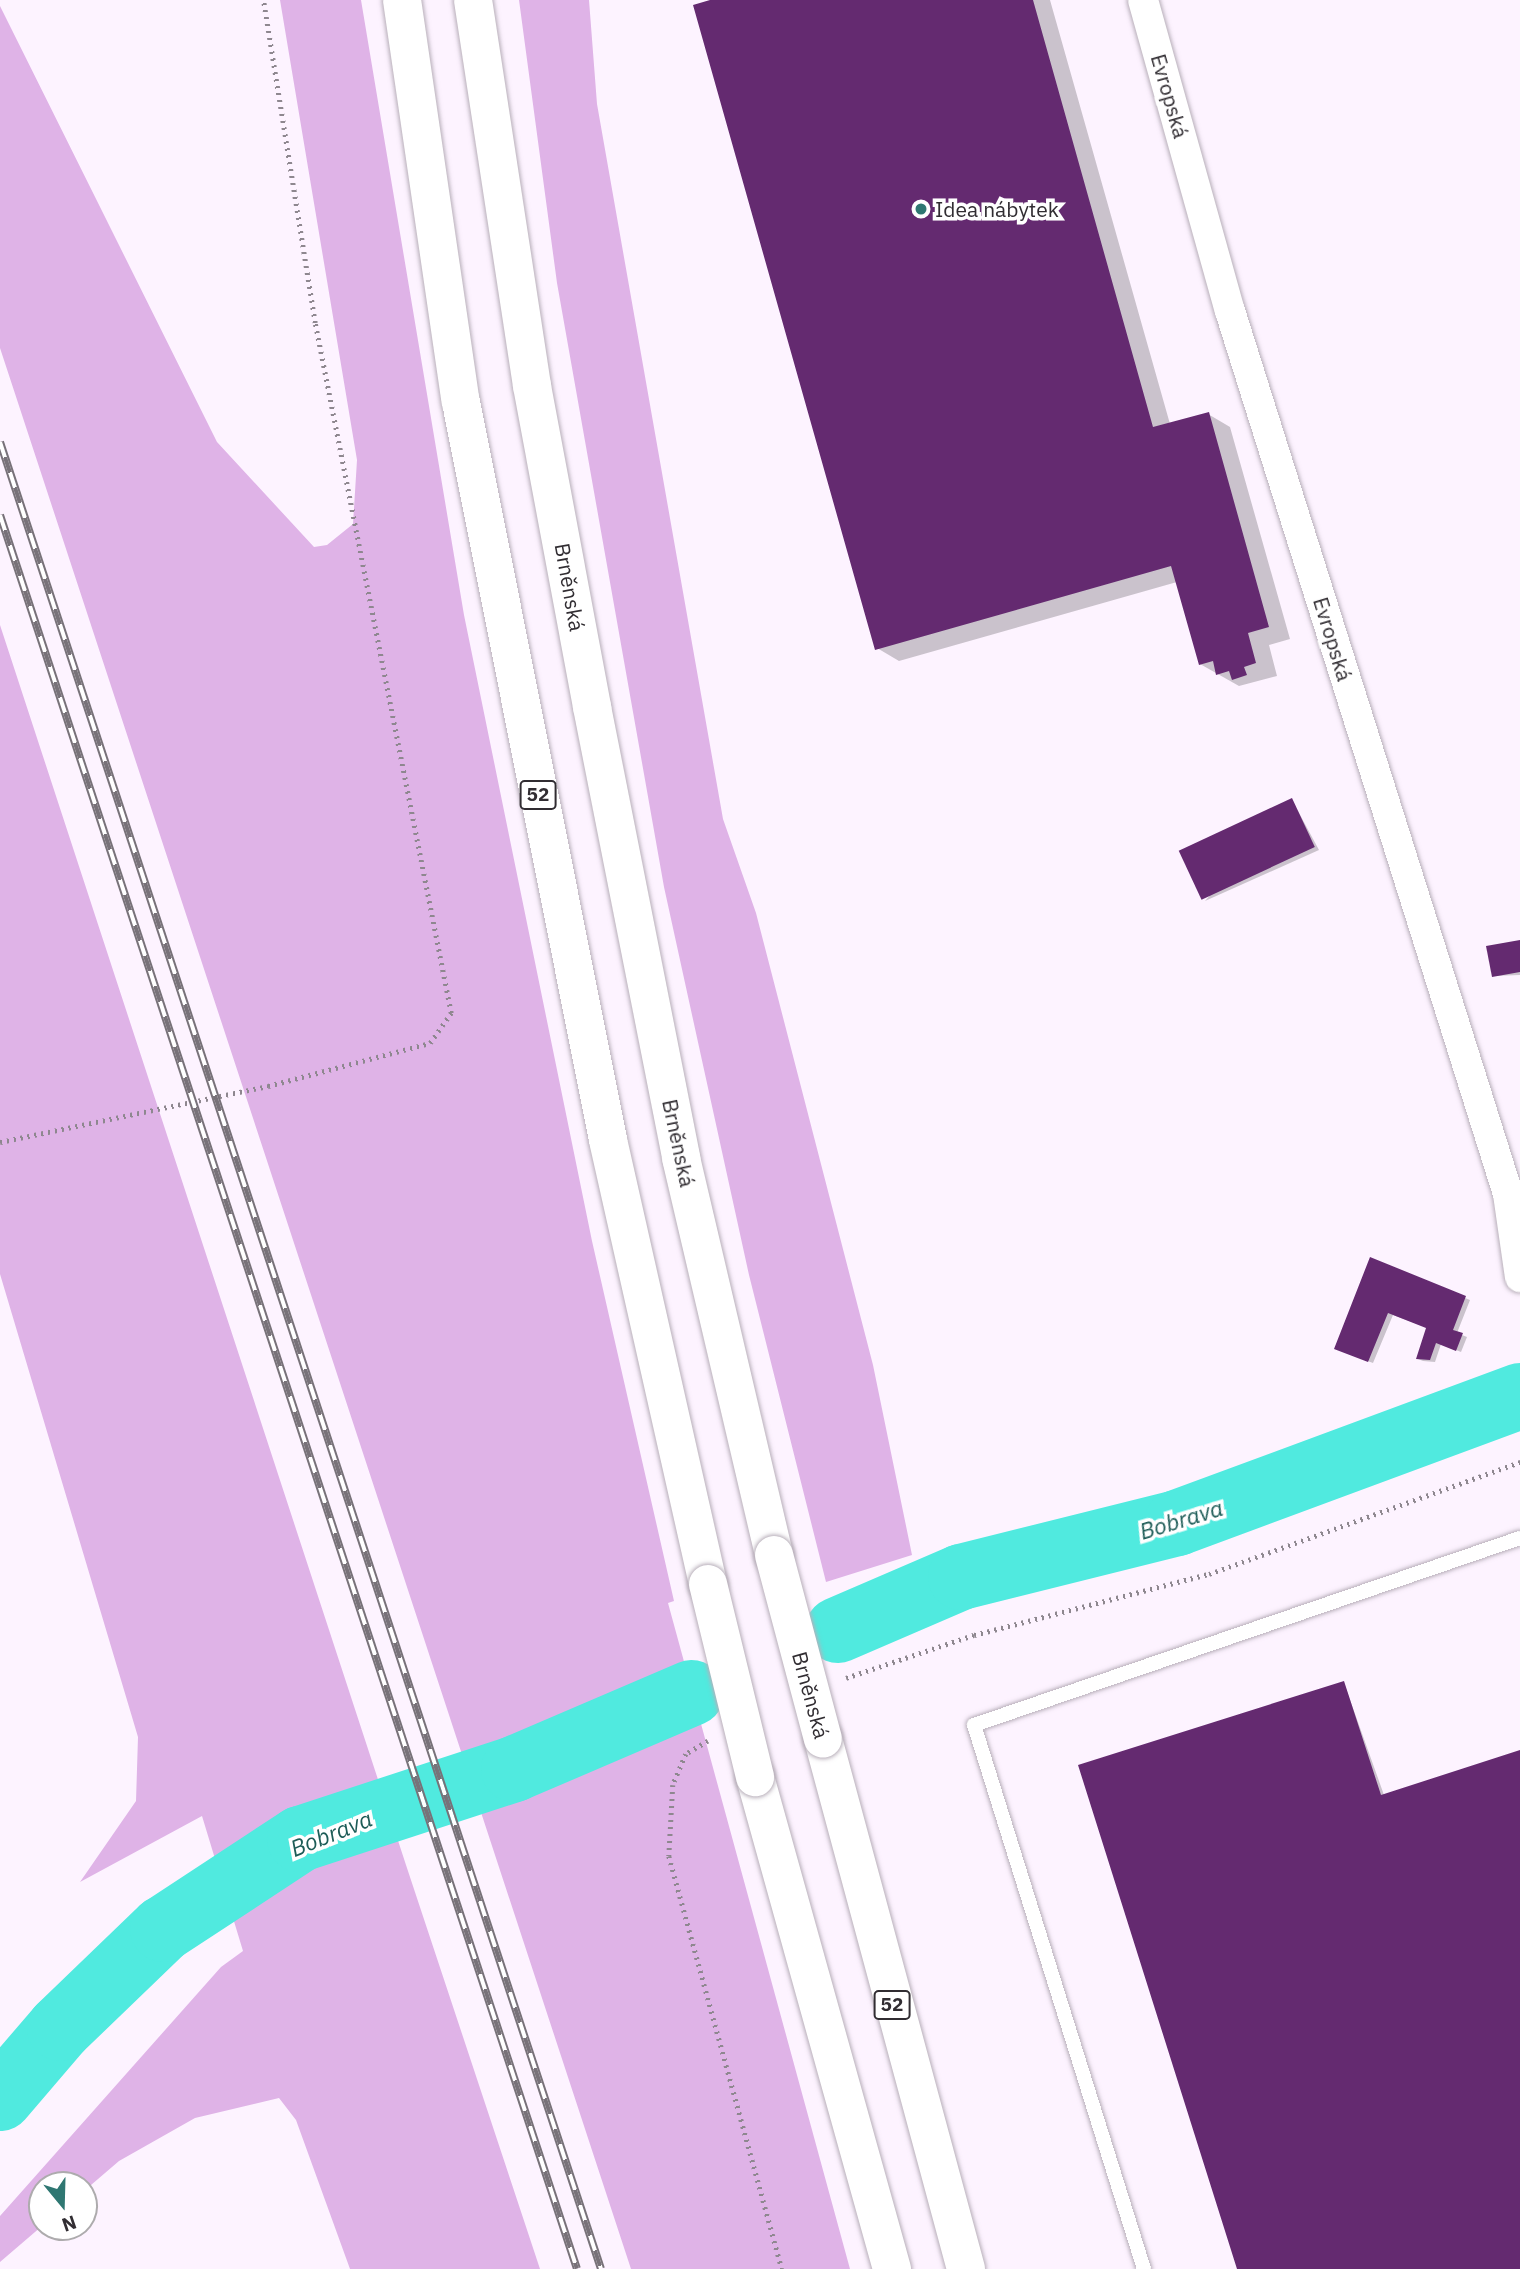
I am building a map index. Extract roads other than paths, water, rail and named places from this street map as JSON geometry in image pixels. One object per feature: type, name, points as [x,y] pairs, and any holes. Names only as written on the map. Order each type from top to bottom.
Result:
[{"type":"highway","name":"52","points":[[402,0],[463,415],[608,1140],[708,1584],[755,1777],[892,2269]]},
{"type":"highway","name":"Brněnská","points":[[473,0],[532,386],[681,1158],[774,1555],[966,2269]]},
{"type":"street","name":"Evropská","points":[[1143,0],[1230,311],[1514,1192],[1520,1277]]},
{"type":"lane","points":[[1144,2269],[974,1725],[1520,1538]]},
{"type":"waterway","name":"Bobrava","points":[[838,1630],[961,1577],[1177,1523],[1520,1396]]},
{"type":"waterway","name":"Bobrava","points":[[0,2098],[60,2028],[163,1929],[300,1839],[514,1769],[691,1693]]},
{"type":"railway","points":[[0,442],[601,2269]]},
{"type":"railway","points":[[0,515],[577,2269]]},
{"type":"place","name":"Idea nábytek","points":[[921,209]]}]
